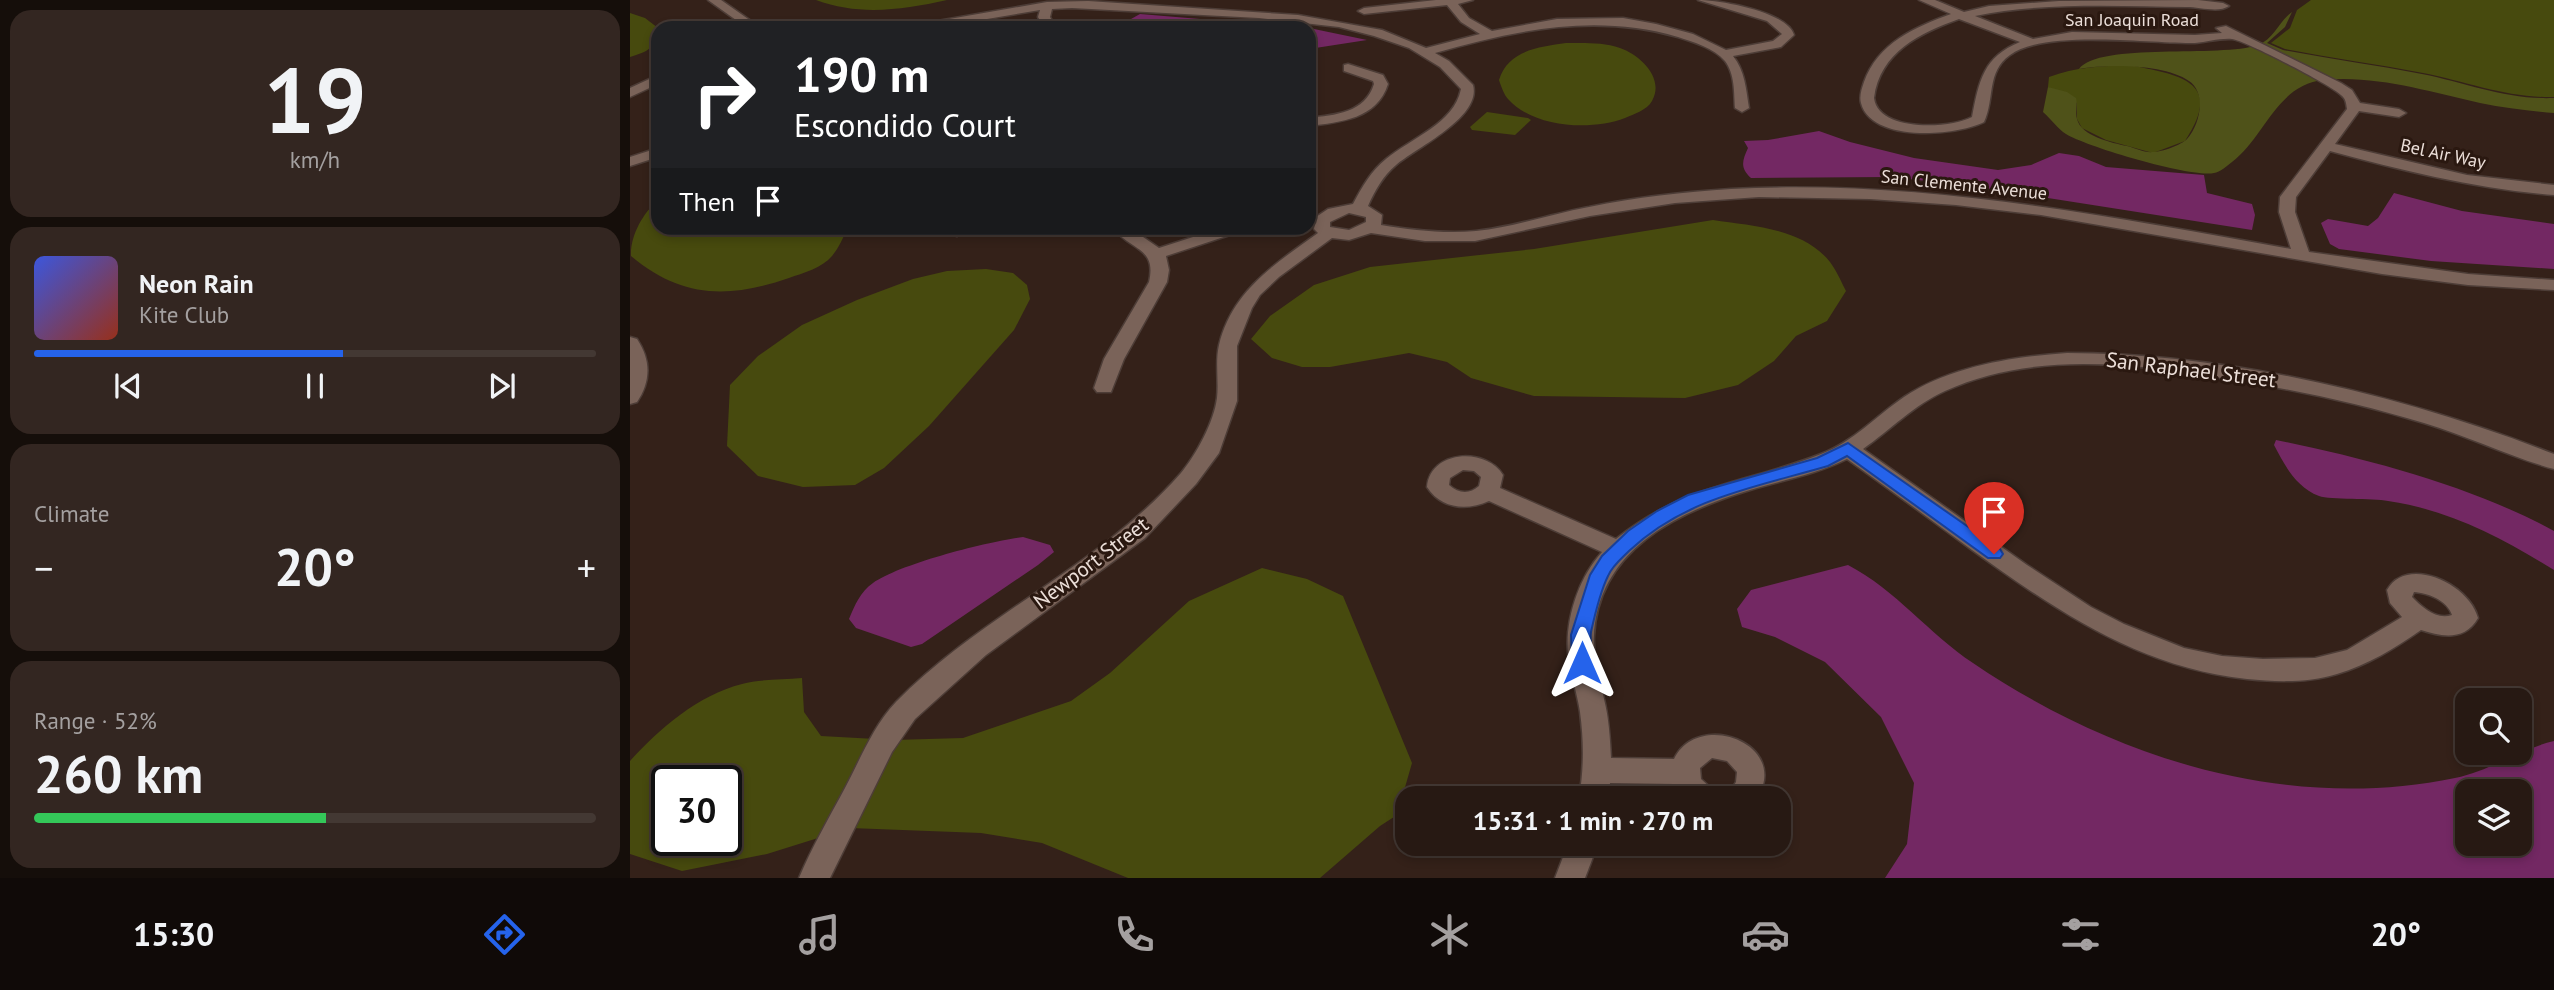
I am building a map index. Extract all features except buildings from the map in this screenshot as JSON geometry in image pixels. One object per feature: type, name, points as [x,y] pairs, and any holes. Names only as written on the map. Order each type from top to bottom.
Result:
[{"type":"street","points":[[714,0],[744,21]]},
{"type":"street","points":[[1185,10],[1197,0]]},
{"type":"street","points":[[1364,11],[1468,0]]},
{"type":"street","points":[[1704,0],[1771,19],[1787,30],[1788,35],[1777,44],[1723,54]]},
{"type":"street","points":[[1925,0],[2030,43]]},
{"type":"street","points":[[1450,2],[1465,20],[1489,34]]},
{"type":"street","name":"San Joaquin Road","points":[[2223,3],[2049,2],[2005,5],[1957,13],[1914,29],[1894,44],[1870,81],[1867,102],[1870,110],[1880,117],[1905,126],[1931,130],[1972,129],[1979,119],[1985,81],[2001,57],[2017,47],[2072,36],[2194,39],[2234,35]]},
{"type":"street","points":[[2223,3],[2219,22],[2234,35],[2345,90],[2351,96],[2354,106]]},
{"type":"street","points":[[954,21],[1047,5],[1089,4],[1311,21]]},
{"type":"street","points":[[1046,21],[1044,17],[1047,5]]},
{"type":"street","points":[[1316,21],[1384,35],[1426,52],[1461,77],[1468,88],[1463,109],[1400,153],[1381,171],[1358,209]]},
{"type":"street","points":[[1426,52],[1541,23],[1611,22],[1681,34],[1730,60],[1737,73],[1742,107]]},
{"type":"street","points":[[1316,121],[1357,112],[1377,98],[1381,84],[1378,78],[1348,68]]},
{"type":"street","points":[[630,93],[651,82]]},
{"type":"street","points":[[2354,106],[2399,113]]},
{"type":"street","points":[[2302,256],[2287,212],[2288,197],[2354,106]]},
{"type":"street","name":"Bel Air Way","points":[[2326,146],[2470,181],[2554,190]]},
{"type":"street","points":[[630,162],[651,154]]},
{"type":"street","name":"San Clemente Avenue","points":[[1320,224],[1347,235],[1369,228],[1401,234],[1461,237],[1652,202],[1746,193],[1870,194],[1973,201],[2427,276],[2554,285]]},
{"type":"street","points":[[1320,224],[1340,210],[1358,209],[1374,215],[1374,224],[1369,228]]},
{"type":"street","points":[[1104,388],[1114,359],[1158,282],[1162,269],[1156,254],[1127,235]]},
{"type":"street","points":[[1156,254],[1214,235]]},
{"type":"street","name":"Newport Street","points":[[814,878],[882,744],[905,711],[977,648],[1137,532],[1188,479],[1208,453],[1227,401],[1228,346],[1243,308],[1253,292],[1309,235]]},
{"type":"street","points":[[630,343],[639,365],[639,380],[630,398]]},
{"type":"street","name":"San Raphael Street","points":[[1595,786],[1593,708],[1582,663],[1581,635],[1599,575],[1608,560],[1663,515],[1694,499],[1822,462],[1868,438],[1908,403],[1926,392],[1973,373],[2009,364],[2107,358],[2163,363],[2302,384],[2428,417],[2554,462]]},
{"type":"street","points":[[1848,449],[2086,618],[2139,644],[2169,653],[2238,669],[2281,671],[2320,668],[2347,661],[2420,618]]},
{"type":"street","points":[[1488,491],[1619,550]]},
{"type":"street","points":[[1691,786],[1685,772],[1686,763],[1698,750],[1707,746],[1730,748],[1741,755],[1752,773],[1749,786]]},
{"type":"street","points":[[1596,770],[1685,772]]},
{"type":"street","points":[[1570,878],[1578,856]]},
{"type":"shaded area","points":[[816,0],[947,0],[864,10]]},
{"type":"shaded area","points":[[2311,0],[2554,0],[2554,97],[2504,92],[2423,73],[2285,49],[2271,43],[2290,28],[2297,10]]},
{"type":"shaded area","points":[[2292,12],[2285,27],[2267,43],[2283,50],[2422,74],[2503,94],[2554,98],[2554,113],[2489,105],[2383,82],[2324,80],[2294,91],[2244,151],[2221,170],[2202,173],[2140,160],[2077,140],[2063,132],[2043,112],[2048,87],[2067,92],[2076,98],[2076,116],[2080,125],[2091,134],[2147,152],[2171,148],[2187,139],[2195,126],[2200,101],[2195,86],[2178,75],[2151,68],[2105,66],[2079,69],[2091,61],[2110,56],[2241,49],[2258,45],[2268,39]]},
{"type":"shaded area","points":[[630,13],[651,23],[651,47],[630,57]]},
{"type":"shaded area","points":[[1140,14],[1224,21],[1131,21]]},
{"type":"shaded area","points":[[1316,29],[1367,40],[1316,48]]},
{"type":"shaded area","points":[[1566,43],[1607,45],[1635,56],[1653,76],[1655,92],[1650,104],[1625,118],[1596,125],[1547,121],[1519,109],[1503,90],[1499,80],[1503,70],[1509,62],[1526,52]]},
{"type":"shaded area","points":[[2130,65],[2179,77],[2198,93],[2200,105],[2196,121],[2185,141],[2153,153],[2106,140],[2082,128],[2077,119],[2077,103],[2048,87],[2049,77],[2069,71]]},
{"type":"shaded area","points":[[1487,112],[1531,120],[1515,135],[1472,130],[1470,127]]},
{"type":"shaded area","points":[[1819,131],[1850,142],[1914,158],[1998,170],[2031,165],[2059,153],[2079,156],[2106,167],[2204,175],[2207,193],[2252,204],[2255,215],[2252,230],[1966,185],[1888,177],[1751,178],[1745,171],[1743,161],[1748,148],[1744,141],[1768,140]]},
{"type":"shaded area","points":[[2394,193],[2462,211],[2554,224],[2554,269],[2431,261],[2339,249],[2330,244],[2321,223],[2328,219],[2368,226],[2378,218]]},
{"type":"shaded area","points":[[651,207],[651,235],[844,235],[832,256],[812,270],[767,285],[706,291],[668,280],[631,256],[638,225]]},
{"type":"shaded area","points":[[1713,220],[1776,230],[1806,242],[1830,262],[1846,291],[1827,321],[1796,336],[1774,361],[1738,385],[1685,398],[1534,396],[1471,378],[1447,362],[1409,353],[1330,367],[1302,367],[1272,358],[1251,339],[1270,316],[1314,285],[1370,267],[1534,249]]},
{"type":"shaded area","points":[[986,269],[1013,273],[1027,285],[1030,299],[1014,330],[929,426],[884,468],[855,485],[803,487],[758,476],[727,446],[730,385],[758,356],[802,325],[913,279],[947,271]]},
{"type":"shaded area","points":[[2276,440],[2419,476],[2523,515],[2554,531],[2554,570],[2495,536],[2433,511],[2381,500],[2319,496],[2304,487],[2292,475],[2274,445]]},
{"type":"shaded area","points":[[1023,537],[1050,545],[1054,552],[922,644],[911,647],[856,628],[849,619],[865,590],[886,576],[945,554]]},
{"type":"shaded area","points":[[1848,565],[1882,587],[1973,663],[2027,697],[2084,726],[2142,750],[2203,769],[2265,782],[2328,788],[2392,787],[2455,778],[2492,765],[2532,765],[2532,748],[2554,741],[2554,878],[1885,878],[1907,844],[1914,783],[1881,717],[1825,662],[1775,637],[1742,627],[1737,609],[1751,590]]},
{"type":"shaded area","points":[[1262,568],[1307,579],[1343,596],[1412,763],[1405,786],[1395,786],[1395,816],[1320,878],[1128,878],[1042,843],[981,833],[850,828],[767,854],[682,871],[630,854],[630,761],[680,715],[726,689],[749,682],[802,678],[804,712],[821,736],[894,740],[963,738],[1071,701],[1110,673],[1189,601]]},
{"type":"route","points":[[1582,663],[1581,635],[1599,575],[1608,560],[1634,536],[1663,515],[1694,499],[1822,462],[1848,449],[1994,554]]}]
